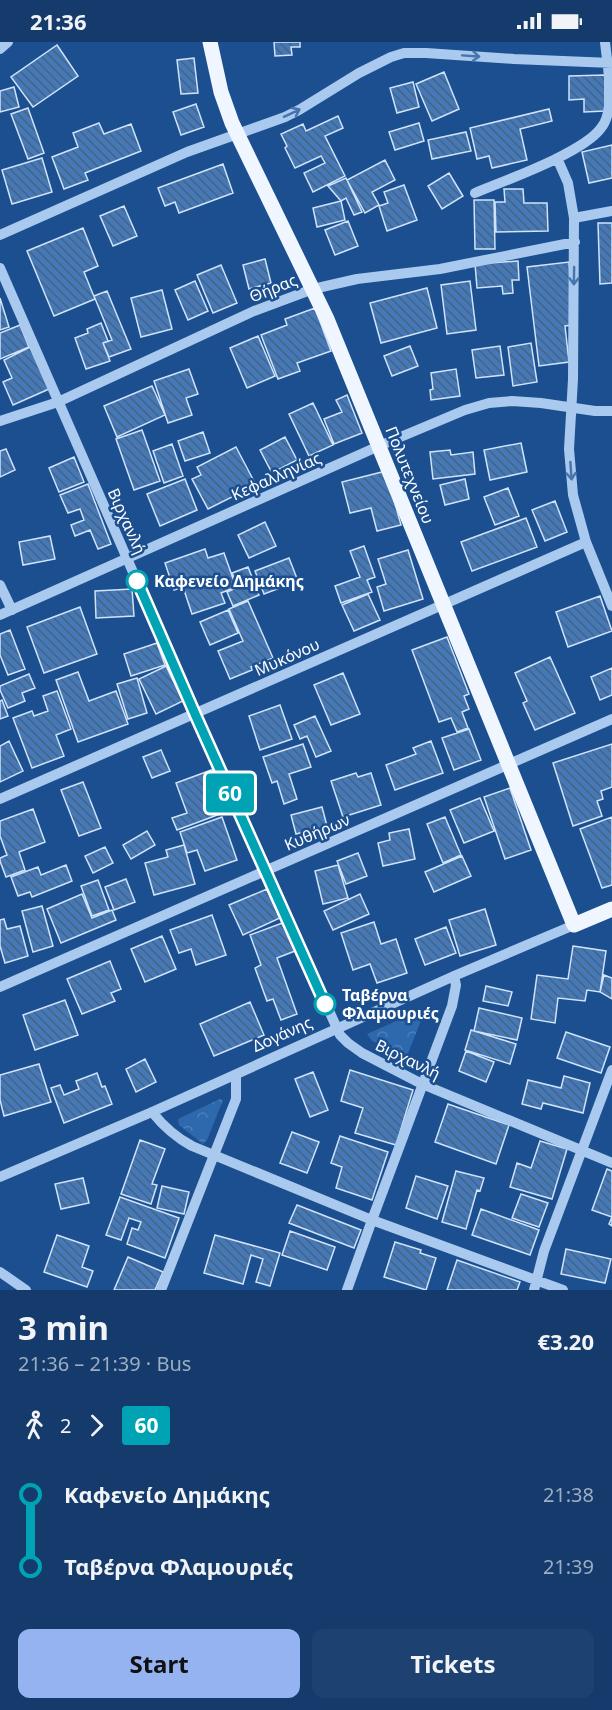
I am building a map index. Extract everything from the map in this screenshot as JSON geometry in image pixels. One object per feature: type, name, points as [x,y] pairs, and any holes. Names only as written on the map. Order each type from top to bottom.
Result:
[{"type":"main road","name":"Πολυτεχνείου","points":[[210,42],[221,92],[237,134],[327,319],[574,925]]},
{"type":"main road","name":"Δογάνης","points":[[574,925],[612,909]]},
{"type":"street","points":[[0,49],[8,42]]},
{"type":"street","points":[[475,193],[557,158],[588,140],[601,128],[606,119],[610,97],[610,61],[605,42]]},
{"type":"street","points":[[0,235],[187,152],[299,110],[370,67],[404,53],[610,61]]},
{"type":"street","points":[[557,158],[568,183],[574,218],[572,408],[569,449],[572,483],[578,517],[586,542],[612,606]]},
{"type":"street","points":[[574,218],[612,211]]},
{"type":"street","name":"Θήρας","points":[[0,421],[58,402],[254,311],[313,289],[349,281],[416,273],[575,242]]},
{"type":"street","name":"Βιρχανλή","points":[[0,268],[336,1029],[348,1043],[362,1053],[422,1084],[612,1163]]},
{"type":"street","name":"Κεφαλληνίας","points":[[0,615],[465,410],[489,403],[524,401],[612,411]]},
{"type":"street","name":"Μυκόνου","points":[[0,799],[586,542]]},
{"type":"street","points":[[0,585],[12,610]]},
{"type":"street","name":"Κυθήρων","points":[[0,987],[612,719]]},
{"type":"street","name":"Δογάνης","points":[[0,1177],[574,925]]},
{"type":"street","points":[[347,1290],[452,1006],[456,985],[454,976]]},
{"type":"street","points":[[535,1285],[544,1251],[612,1070]]},
{"type":"street","points":[[161,1290],[236,1099],[236,1075]]},
{"type":"street","points":[[152,1112],[173,1135],[192,1146],[535,1285],[563,1290]]},
{"type":"street","points":[[0,1272],[26,1290]]},
{"type":"green space","points":[[426,1008],[407,1056],[372,1041],[367,1034]]},
{"type":"green space","points":[[220,1099],[223,1100],[207,1140],[203,1144],[179,1125],[178,1119]]},
{"type":"building","points":[[274,42],[300,42],[300,47],[291,47],[292,55],[275,56]]},
{"type":"building","points":[[57,45],[78,76],[33,107],[11,77]]},
{"type":"building","points":[[194,58],[198,93],[181,94],[177,60]]},
{"type":"building","points":[[444,72],[459,109],[432,121],[416,84]]},
{"type":"building","points":[[605,75],[605,111],[584,112],[584,99],[569,100],[569,76]]},
{"type":"building","points":[[413,82],[419,107],[397,113],[390,88]]},
{"type":"building","points":[[14,87],[19,107],[0,112],[0,91]]},
{"type":"building","points":[[196,104],[204,127],[181,135],[173,112]]},
{"type":"building","points":[[28,108],[44,153],[28,159],[11,114]]},
{"type":"building","points":[[549,109],[552,121],[520,129],[527,160],[492,168],[489,156],[477,159],[470,128]]},
{"type":"building","points":[[338,116],[343,128],[325,136],[345,176],[313,192],[304,173],[325,163],[321,156],[295,168],[281,134],[303,124],[306,131]]},
{"type":"building","points":[[99,123],[104,134],[131,124],[141,151],[85,173],[88,180],[64,189],[52,157],[78,147],[73,133]]},
{"type":"building","points":[[419,123],[424,141],[395,150],[389,132]]},
{"type":"building","points":[[466,132],[471,151],[432,159],[428,140]]},
{"type":"building","points":[[612,145],[612,178],[589,183],[582,152]]},
{"type":"building","points":[[42,158],[52,192],[12,204],[2,170]]},
{"type":"building","points":[[385,160],[395,180],[372,192],[379,205],[365,213],[347,180]]},
{"type":"building","points":[[223,164],[233,193],[179,213],[175,202],[165,206],[158,188]]},
{"type":"building","points":[[449,173],[463,196],[442,209],[428,186]]},
{"type":"building","points":[[346,178],[362,212],[354,215],[346,198],[341,201],[328,186]]},
{"type":"building","points":[[404,185],[417,220],[387,231],[379,206],[388,203],[384,192]]},
{"type":"building","points":[[504,189],[523,189],[524,203],[547,203],[548,231],[496,232],[495,202],[505,202]]},
{"type":"building","points":[[474,200],[494,200],[495,249],[475,249]]},
{"type":"building","points":[[341,201],[345,220],[317,227],[313,208]]},
{"type":"building","points":[[124,206],[137,236],[113,246],[100,216]]},
{"type":"building","points":[[348,221],[358,246],[335,255],[325,230]]},
{"type":"building","points":[[598,223],[612,223],[612,283],[600,284]]},
{"type":"building","points":[[83,228],[98,266],[84,272],[95,299],[54,316],[27,251]]},
{"type":"building","points":[[265,259],[271,283],[249,289],[243,265]]},
{"type":"building","points":[[518,261],[519,280],[512,280],[513,293],[503,294],[502,286],[477,288],[475,264]]},
{"type":"building","points":[[569,262],[573,325],[565,326],[569,362],[539,366],[527,267]]},
{"type":"building","points":[[221,265],[237,303],[213,313],[197,275]]},
{"type":"building","points":[[195,281],[208,311],[188,320],[175,290]]},
{"type":"building","points":[[470,281],[476,330],[447,334],[441,285]]},
{"type":"building","points":[[427,288],[437,328],[381,343],[370,303]]},
{"type":"building","points":[[162,290],[172,329],[141,337],[131,298]]},
{"type":"building","points":[[107,291],[131,349],[109,357],[103,343],[112,340],[94,296]]},
{"type":"building","points":[[0,298],[9,327],[0,330]]},
{"type":"building","points":[[315,308],[331,351],[297,363],[300,371],[278,379],[261,335],[287,325],[285,319]]},
{"type":"building","points":[[101,323],[108,341],[103,343],[110,361],[86,369],[75,338],[88,333],[87,329]]},
{"type":"building","points":[[20,325],[29,347],[0,359],[0,333]]},
{"type":"building","points":[[258,336],[275,376],[247,388],[230,348]]},
{"type":"building","points":[[531,343],[537,382],[513,386],[508,347]]},
{"type":"building","points":[[410,346],[418,366],[392,376],[384,356]]},
{"type":"building","points":[[500,346],[504,375],[476,378],[472,350]]},
{"type":"building","points":[[30,347],[49,389],[13,405],[3,382],[12,378],[4,360]]},
{"type":"building","points":[[189,369],[198,394],[186,398],[192,415],[168,423],[154,381]]},
{"type":"building","points":[[456,369],[460,396],[431,400],[430,390],[433,389],[431,373]]},
{"type":"building","points":[[152,386],[165,415],[117,437],[104,406]]},
{"type":"building","points":[[347,395],[362,433],[334,444],[324,419],[342,412],[336,400]]},
{"type":"building","points":[[313,403],[333,445],[309,456],[289,414]]},
{"type":"building","points":[[142,430],[160,481],[134,490],[116,439]]},
{"type":"building","points":[[203,432],[210,453],[185,461],[178,441]]},
{"type":"building","points":[[285,437],[297,460],[272,473],[260,450]]},
{"type":"building","points":[[521,443],[527,472],[490,480],[484,450]]},
{"type":"building","points":[[172,444],[183,476],[164,483],[153,451]]},
{"type":"building","points":[[236,447],[256,485],[208,509],[192,479],[201,475],[197,467]]},
{"type":"building","points":[[6,449],[15,470],[0,477],[0,451]]},
{"type":"building","points":[[450,450],[451,455],[473,452],[475,474],[433,479],[430,452]]},
{"type":"building","points":[[74,457],[84,482],[59,492],[49,468]]},
{"type":"building","points":[[386,471],[401,525],[377,531],[371,508],[350,513],[342,482]]},
{"type":"building","points":[[185,479],[197,510],[160,526],[147,494]]},
{"type":"building","points":[[465,479],[469,499],[445,505],[440,485]]},
{"type":"building","points":[[88,484],[111,544],[98,549],[90,530],[75,536],[71,525],[84,520],[80,509],[68,513],[60,495]]},
{"type":"building","points":[[508,488],[519,516],[495,525],[484,497]]},
{"type":"building","points":[[555,501],[567,532],[545,541],[532,510]]},
{"type":"building","points":[[526,518],[537,547],[472,571],[461,542]]},
{"type":"building","points":[[265,522],[276,546],[249,558],[238,535]]},
{"type":"building","points":[[50,536],[55,559],[23,565],[19,542]]},
{"type":"building","points":[[364,546],[375,577],[367,580],[372,592],[341,603],[335,586],[360,577],[350,551]]},
{"type":"building","points":[[205,549],[208,558],[224,553],[236,587],[221,593],[225,603],[192,614],[183,587],[174,590],[165,563]]},
{"type":"building","points":[[408,550],[423,599],[384,611],[377,587],[386,584],[378,559]]},
{"type":"building","points":[[289,558],[298,581],[264,594],[255,571]]},
{"type":"building","points":[[248,567],[259,595],[233,606],[227,592],[238,587],[232,573]]},
{"type":"building","points":[[132,589],[134,616],[96,618],[95,591]]},
{"type":"building","points":[[368,594],[380,620],[354,631],[342,605]]},
{"type":"building","points":[[600,596],[612,631],[568,647],[556,612]]},
{"type":"building","points":[[248,601],[273,658],[230,679],[218,651],[243,641],[229,609]]},
{"type":"building","points":[[80,607],[97,654],[44,673],[27,627]]},
{"type":"building","points":[[228,610],[238,633],[210,645],[200,622]]},
{"type":"building","points":[[10,630],[25,669],[8,675],[0,655],[0,634]]},
{"type":"building","points":[[447,637],[469,694],[464,696],[469,709],[462,712],[468,728],[457,732],[451,718],[439,722],[412,650]]},
{"type":"building","points":[[157,643],[165,665],[131,676],[124,654]]},
{"type":"building","points":[[550,657],[575,713],[535,730],[523,703],[527,701],[515,673]]},
{"type":"building","points":[[166,666],[183,701],[156,714],[139,679]]},
{"type":"building","points":[[612,668],[612,695],[600,700],[591,677]]},
{"type":"building","points":[[78,672],[89,701],[116,691],[128,724],[78,742],[56,680]]},
{"type":"building","points":[[343,673],[360,714],[331,725],[314,685]]},
{"type":"building","points":[[29,674],[35,688],[22,693],[25,701],[8,708],[0,686]]},
{"type":"building","points":[[137,678],[147,713],[128,719],[117,684]]},
{"type":"building","points":[[57,691],[71,729],[56,735],[64,756],[32,768],[13,718],[32,711],[34,716],[48,711],[43,696]]},
{"type":"building","points":[[2,700],[8,716],[0,719],[0,701]]},
{"type":"building","points":[[280,705],[292,739],[260,750],[249,716]]},
{"type":"building","points":[[315,716],[331,751],[316,757],[307,736],[300,739],[294,725]]},
{"type":"building","points":[[469,729],[481,760],[454,770],[442,738]]},
{"type":"building","points":[[9,741],[23,771],[0,782],[0,746]]},
{"type":"building","points":[[431,741],[443,773],[395,790],[386,765],[416,754],[413,748]]},
{"type":"building","points":[[303,744],[311,767],[289,774],[297,799],[284,804],[277,781],[272,783],[263,757]]},
{"type":"building","points":[[612,744],[612,787],[601,791],[603,799],[597,801],[602,816],[573,826],[553,763]]},
{"type":"building","points":[[161,750],[170,771],[152,778],[143,757]]},
{"type":"building","points":[[214,769],[226,800],[216,804],[220,814],[177,830],[172,818],[187,813],[176,783]]},
{"type":"building","points":[[356,773],[358,777],[371,773],[381,805],[343,817],[331,781]]},
{"type":"building","points":[[83,782],[101,828],[79,836],[61,790]]},
{"type":"building","points":[[510,788],[531,850],[505,859],[484,797]]},
{"type":"building","points":[[480,798],[494,831],[464,843],[450,810]]},
{"type":"building","points":[[322,807],[327,826],[296,834],[291,815]]},
{"type":"building","points":[[33,809],[45,842],[19,852],[25,870],[6,877],[0,861],[0,858],[7,855],[0,836],[0,821]]},
{"type":"building","points":[[222,817],[237,860],[205,871],[197,850],[187,853],[180,832]]},
{"type":"building","points":[[445,817],[461,855],[443,863],[427,824]]},
{"type":"building","points":[[612,817],[612,885],[602,888],[580,829]]},
{"type":"building","points":[[409,829],[415,859],[383,866],[378,843],[390,840],[389,833]]},
{"type":"building","points":[[147,831],[155,845],[131,859],[123,845]]},
{"type":"building","points":[[184,845],[195,884],[154,895],[145,863],[168,857],[166,850]]},
{"type":"building","points":[[105,847],[113,863],[93,873],[85,856]]},
{"type":"building","points":[[358,853],[367,876],[346,884],[337,861]]},
{"type":"building","points":[[462,856],[471,876],[434,892],[425,872]]},
{"type":"building","points":[[66,865],[72,881],[32,897],[30,892],[18,896],[11,877],[38,867],[41,875]]},
{"type":"building","points":[[338,865],[348,898],[323,904],[315,871]]},
{"type":"building","points":[[126,879],[135,902],[114,910],[105,887]]},
{"type":"building","points":[[98,880],[109,910],[92,916],[81,886]]},
{"type":"building","points":[[267,889],[280,918],[243,935],[229,905]]},
{"type":"building","points":[[82,894],[92,918],[112,910],[116,920],[61,943],[47,909]]},
{"type":"building","points":[[360,894],[369,914],[333,930],[324,911]]},
{"type":"building","points":[[42,906],[53,946],[33,952],[22,911]]},
{"type":"building","points":[[485,909],[496,945],[460,956],[449,920]]},
{"type":"building","points":[[212,915],[226,955],[196,965],[191,949],[179,953],[170,930]]},
{"type":"building","points":[[4,919],[7,929],[20,926],[28,956],[5,963],[0,946],[0,920]]},
{"type":"building","points":[[285,922],[295,951],[277,958],[297,1014],[281,1020],[273,999],[267,1001],[255,968],[261,965],[250,935]]},
{"type":"building","points":[[374,922],[381,944],[396,939],[407,973],[377,983],[370,964],[353,970],[341,933]]},
{"type":"building","points":[[446,927],[456,953],[425,965],[415,939]]},
{"type":"building","points":[[162,936],[176,969],[145,982],[131,949]]},
{"type":"building","points":[[573,946],[606,951],[600,992],[587,990],[585,1001],[558,998],[555,1023],[531,1019],[537,975],[568,979]]},
{"type":"building","points":[[110,961],[121,989],[111,993],[115,1001],[82,1014],[67,979]]},
{"type":"building","points":[[604,975],[612,978],[612,999],[600,992]]},
{"type":"building","points":[[486,986],[512,992],[508,1006],[483,1001]]},
{"type":"building","points":[[65,1000],[78,1035],[35,1050],[23,1015]]},
{"type":"building","points":[[250,1002],[264,1035],[214,1056],[200,1024]]},
{"type":"building","points":[[479,1008],[522,1018],[517,1040],[474,1031]]},
{"type":"building","points":[[471,1030],[516,1044],[510,1064],[465,1050]]},
{"type":"building","points":[[566,1032],[610,1047],[601,1073],[557,1058]]},
{"type":"building","points":[[466,1051],[494,1062],[486,1082],[459,1071]]},
{"type":"building","points":[[145,1059],[156,1082],[136,1092],[126,1069]]},
{"type":"building","points":[[39,1064],[51,1102],[4,1116],[0,1100],[0,1075]]},
{"type":"building","points":[[350,1070],[413,1090],[396,1145],[355,1133],[363,1108],[341,1101]]},
{"type":"building","points":[[313,1072],[328,1110],[310,1117],[295,1079]]},
{"type":"building","points":[[97,1073],[112,1104],[64,1123],[51,1088],[60,1085],[64,1095],[79,1089],[76,1081]]},
{"type":"building","points":[[564,1076],[590,1083],[583,1113],[543,1103],[541,1109],[522,1104],[528,1080],[561,1088]]},
{"type":"building","points":[[448,1104],[509,1125],[496,1164],[435,1142]]},
{"type":"building","points":[[292,1132],[319,1142],[307,1173],[280,1163]]},
{"type":"building","points":[[340,1136],[388,1152],[372,1200],[336,1188],[342,1167],[331,1163]]},
{"type":"building","points":[[140,1140],[165,1149],[152,1184],[157,1185],[151,1204],[121,1194]]},
{"type":"building","points":[[540,1141],[567,1149],[552,1199],[510,1187],[517,1163],[531,1168]]},
{"type":"building","points":[[607,1169],[612,1171],[612,1217],[592,1210]]},
{"type":"building","points":[[456,1171],[484,1178],[480,1191],[477,1190],[466,1229],[442,1222]]},
{"type":"building","points":[[416,1176],[448,1186],[437,1219],[406,1208]]},
{"type":"building","points":[[83,1178],[89,1203],[61,1209],[55,1184]]},
{"type":"building","points":[[162,1186],[189,1192],[184,1214],[157,1208]]},
{"type":"building","points":[[521,1194],[548,1203],[539,1227],[512,1218]]},
{"type":"building","points":[[120,1197],[179,1218],[165,1258],[127,1244],[132,1228],[138,1230],[141,1222],[129,1218],[121,1240],[106,1235]]},
{"type":"building","points":[[297,1205],[361,1230],[354,1248],[289,1223]]},
{"type":"building","points":[[481,1209],[539,1230],[530,1255],[472,1235]]},
{"type":"building","points":[[290,1231],[335,1247],[327,1270],[282,1255]]},
{"type":"building","points":[[57,1235],[89,1246],[82,1267],[93,1271],[87,1287],[44,1272]]},
{"type":"building","points":[[215,1235],[280,1253],[270,1286],[256,1282],[263,1259],[251,1255],[243,1284],[204,1273]]},
{"type":"building","points":[[395,1242],[421,1250],[420,1253],[436,1258],[426,1290],[384,1277]]},
{"type":"building","points":[[566,1249],[611,1259],[605,1283],[561,1274]]},
{"type":"building","points":[[128,1257],[163,1272],[155,1290],[114,1290]]},
{"type":"building","points":[[457,1260],[520,1282],[517,1290],[447,1290]]},
{"type":"bus line","name":"60","points":[[137,581],[325,1004]]},
{"type":"place","name":"Καφενείο Δημάκης","points":[[137,581]]},
{"type":"place","name":"Ταβέρνα Φλαμουριές","points":[[325,1004]]}]
